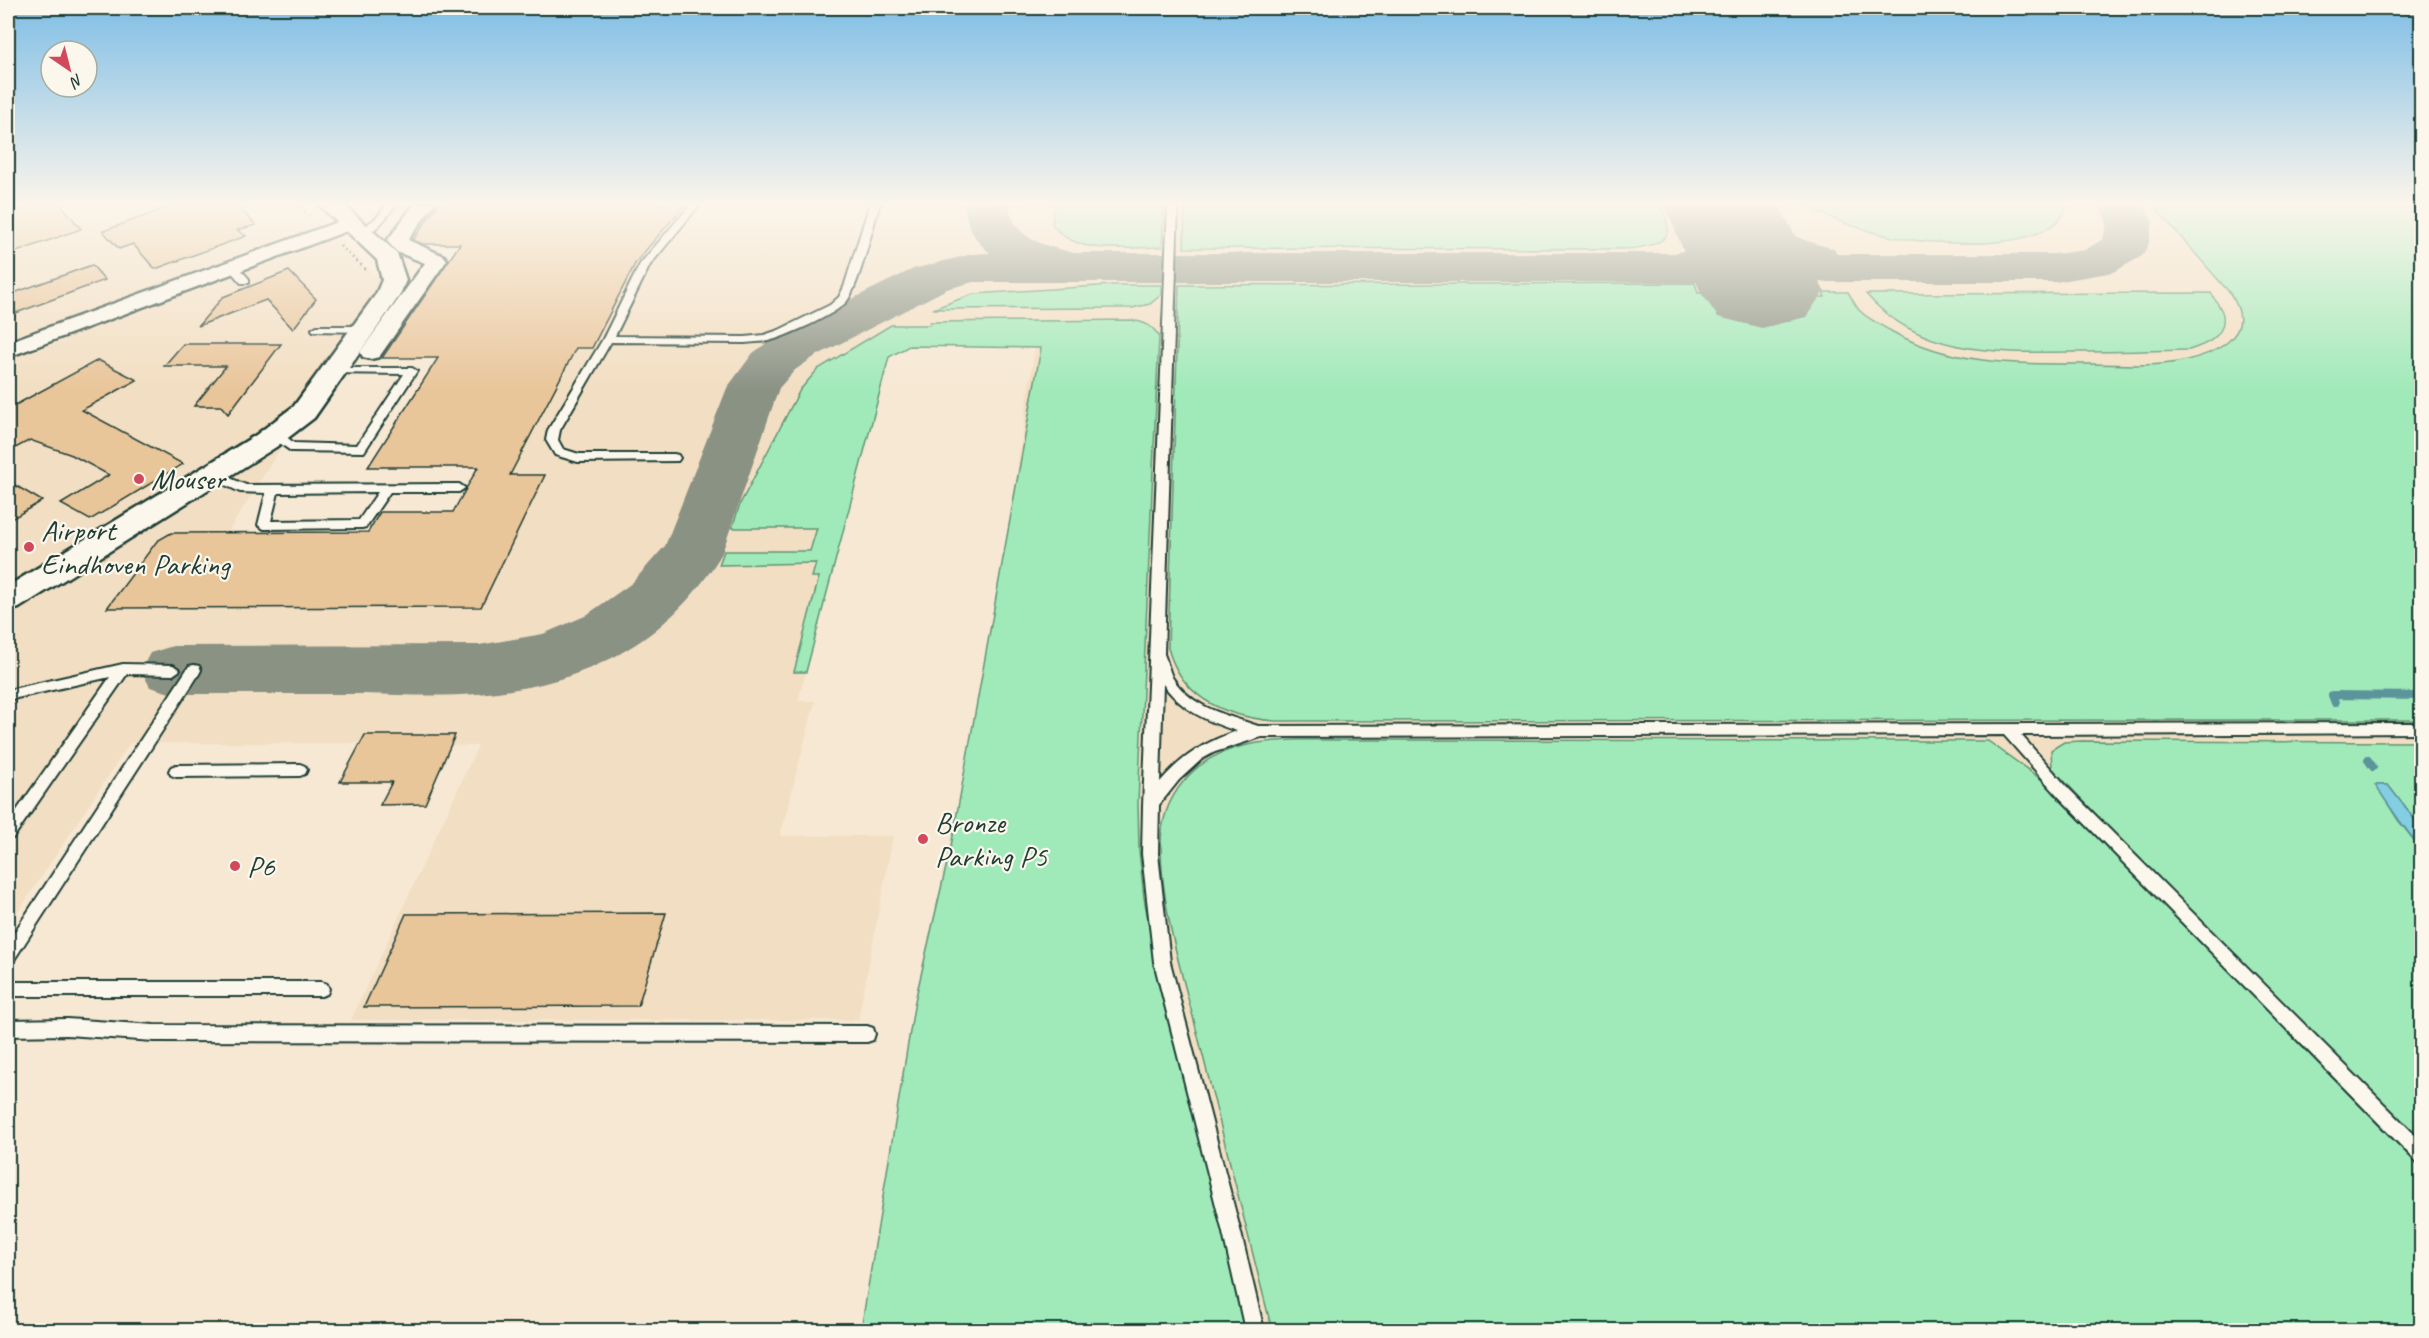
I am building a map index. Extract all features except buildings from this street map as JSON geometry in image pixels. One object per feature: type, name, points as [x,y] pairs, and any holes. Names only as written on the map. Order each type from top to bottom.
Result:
[{"type":"street","points":[[8,350],[238,274],[254,265]]},
{"type":"street","points":[[367,341],[393,287],[394,276],[379,270],[378,265]]},
{"type":"street","points":[[8,600],[275,434],[304,412],[333,371],[367,341],[432,265]]},
{"type":"lane","points":[[644,265],[608,339],[554,430],[552,440],[559,452],[578,458],[674,458]]},
{"type":"lane","points":[[608,339],[745,340],[766,338],[834,307],[843,299],[856,265]]},
{"type":"lane","points":[[1170,265],[1155,649],[1150,854],[1162,962],[1232,1233],[1254,1330]]},
{"type":"lane","points":[[317,329],[367,341]]},
{"type":"lane","points":[[275,434],[291,447],[360,449],[412,371],[333,371]]},
{"type":"lane","points":[[212,474],[244,489],[459,488]]},
{"type":"lane","points":[[273,489],[264,525],[362,524],[386,489]]},
{"type":"lane","points":[[1155,649],[1167,679],[1192,706],[1225,724],[1261,731],[2421,728]]},
{"type":"lane","points":[[8,695],[123,669],[173,670]]},
{"type":"lane","points":[[8,834],[123,669]]},
{"type":"lane","points":[[8,956],[194,670]]},
{"type":"lane","points":[[2007,728],[2064,793],[2421,1155]]},
{"type":"lane","points":[[1150,806],[1170,777],[1200,752],[1229,738],[1261,731]]},
{"type":"lane","points":[[176,771],[300,770]]},
{"type":"lane","points":[[8,989],[321,989]]},
{"type":"lane","points":[[8,1028],[77,1027],[154,1033],[435,1035],[867,1034]]},
{"type":"path","points":[[372,265],[379,270]]},
{"type":"shaded area","points":[[8,265],[366,265],[384,284],[180,608],[481,606],[545,475],[473,475],[478,467],[368,467],[437,358],[455,265],[2421,265],[2421,1330],[891,1330],[1035,347],[909,346],[889,357],[798,701],[815,701],[780,836],[893,836],[858,1020],[351,1020],[478,746],[451,745],[454,735],[367,737],[364,743],[130,743],[8,927]]},
{"type":"green space","points":[[2206,265],[2421,265],[2421,720],[1275,721],[1240,715],[1208,702],[1184,680],[1168,648],[1179,285],[1695,283],[1698,293],[1702,293],[1705,297],[1825,297],[1823,292],[1848,292],[1860,311],[1871,319],[1914,342],[1938,351],[1988,361],[2013,363],[2141,365],[2161,364],[2201,356],[2227,342],[2236,333],[2240,322],[2238,308],[2229,292]]},
{"type":"green space","points":[[1113,285],[1161,285],[1161,295],[1150,304],[1132,308],[933,309],[973,294]]},
{"type":"green space","points":[[2211,293],[2222,312],[2223,323],[2218,334],[2208,343],[2189,350],[2117,352],[2017,352],[1961,347],[1935,340],[1910,329],[1887,314],[1866,294]]},
{"type":"green space","points":[[1131,320],[1154,329],[1159,336],[1138,802],[1139,850],[1144,898],[1154,952],[1246,1330],[861,1330],[915,1001],[952,841],[1041,348],[909,346],[889,357],[806,672],[794,672],[819,577],[812,577],[816,563],[719,565],[724,551],[810,551],[817,528],[732,528],[740,504],[800,390],[818,369],[891,325],[929,325],[930,322]]},
{"type":"green space","points":[[1287,740],[1988,741],[2042,780],[2421,1168],[2421,1330],[1272,1330],[1174,943],[1165,894],[1161,845],[1166,812],[1183,782],[1200,766],[1219,754],[1241,747]]},
{"type":"green space","points":[[2064,742],[2421,742],[2421,828],[2388,785],[2376,785],[2398,820],[2421,849],[2421,1149],[2203,927],[2052,768],[2051,750]]},
{"type":"water","points":[[2375,785],[2388,785],[2421,828],[2421,849],[2399,820]]},
{"type":"waterway","points":[[2335,703],[2332,695],[2422,696]]},
{"type":"waterway","points":[[2368,760],[2373,767]]},
{"type":"taxiway","points":[[1677,267],[1684,265]]},
{"type":"taxiway","points":[[173,670],[479,670],[553,656],[607,633],[654,599],[692,553],[753,388],[771,364],[796,346],[930,279],[972,268],[2055,268],[2073,265]]},
{"type":"runway","points":[[1750,265],[1762,291]]},
{"type":"place","name":"Mouser","points":[[139,479]]},
{"type":"place","name":"Airport Eindhoven Parking","points":[[29,547]]},
{"type":"place","name":"Bronze Parking P5","points":[[923,839]]},
{"type":"place","name":"P6","points":[[235,866]]}]
